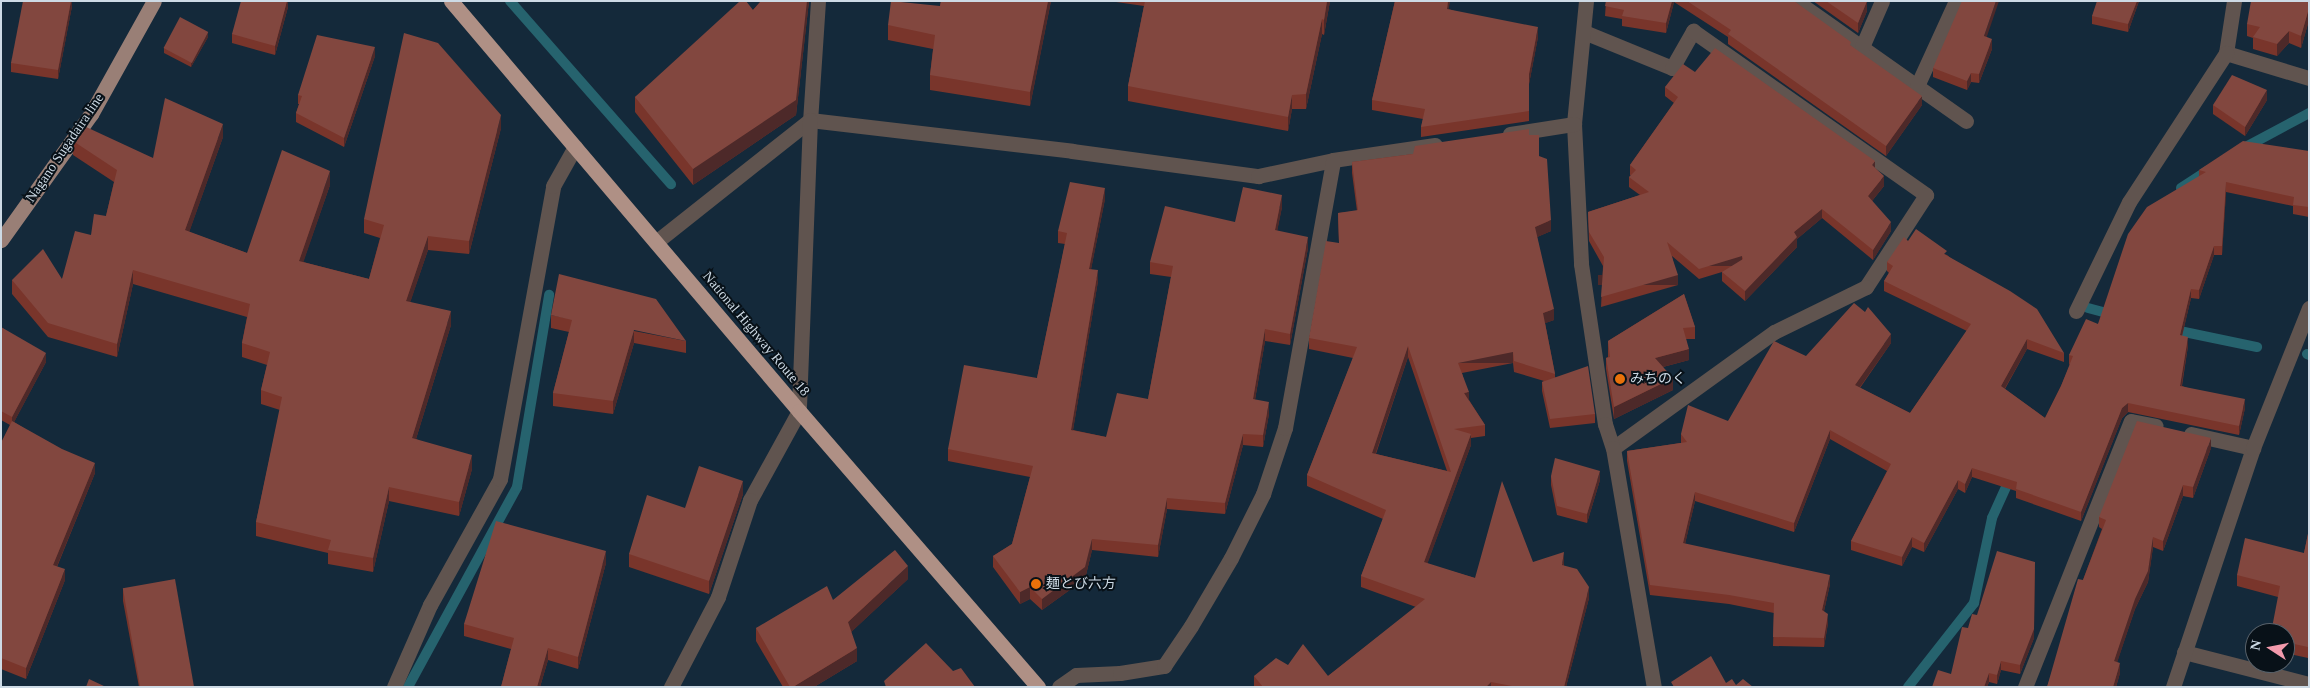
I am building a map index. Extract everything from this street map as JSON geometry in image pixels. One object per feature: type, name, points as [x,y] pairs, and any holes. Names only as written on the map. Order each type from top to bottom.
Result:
[{"type":"highway","name":"National Highway Route 18","points":[[451,1],[799,411],[1038,687]]},
{"type":"main road","name":"Nagano Sugadaira line","points":[[1,240],[92,114],[154,1]]},
{"type":"street","points":[[671,687],[718,597],[750,500],[799,411],[810,120],[818,1]]},
{"type":"street","points":[[1586,1],[1574,124],[1581,264],[1605,424],[1613,448],[1654,687]]},
{"type":"street","points":[[1862,47],[1882,1]]},
{"type":"street","points":[[1917,86],[1956,1]]},
{"type":"street","points":[[2076,311],[2129,202],[2226,53],[2234,1]]},
{"type":"street","points":[[1801,3],[1966,121]]},
{"type":"street","points":[[1584,32],[1672,68],[1693,31],[1926,195],[1866,287],[1774,332],[1613,448]]},
{"type":"street","points":[[2226,53],[2309,78]]},
{"type":"street","points":[[656,242],[810,120],[1072,151],[1258,176],[1333,160],[1449,143]]},
{"type":"street","points":[[1497,136],[1574,124]]},
{"type":"street","points":[[394,687],[430,605],[500,479],[554,186],[575,147]]},
{"type":"street","points":[[1059,687],[1076,675],[1120,673],[1164,666],[1191,626],[1231,558],[1264,494],[1285,428],[1333,160]]},
{"type":"street","points":[[2173,687],[2253,448],[2309,308]]},
{"type":"street","points":[[2025,687],[2132,421],[2253,448]]},
{"type":"street","points":[[2184,652],[2309,684]]},
{"type":"building","points":[[23,1],[71,1],[58,70],[11,63]]},
{"type":"building","points":[[241,1],[287,1],[275,46],[232,34]]},
{"type":"building","points":[[740,1],[746,1],[753,10],[761,1],[807,1],[796,100],[693,169],[635,97]]},
{"type":"building","points":[[891,1],[940,6],[941,1],[1048,1],[1030,92],[930,75],[935,35],[888,25]]},
{"type":"building","points":[[1145,1],[1327,1],[1306,94],[1292,95],[1288,117],[1128,86]]},
{"type":"building","points":[[1395,1],[1448,1],[1447,9],[1538,27],[1529,74],[1529,111],[1421,127],[1425,109],[1372,100]]},
{"type":"building","points":[[1606,1],[1672,1],[1666,23],[1622,16],[1624,10],[1605,6]]},
{"type":"building","points":[[1687,1],[1794,1],[1851,42],[1850,45],[1922,96],[1886,146],[1728,34],[1731,30]]},
{"type":"building","points":[[1826,1],[1867,1],[1858,23]]},
{"type":"building","points":[[1962,1],[1996,1],[1984,36],[1992,39],[1979,74],[1971,73],[1967,81],[1933,68]]},
{"type":"building","points":[[2097,1],[2137,1],[2128,24],[2092,16]]},
{"type":"building","points":[[2251,1],[2309,1],[2309,8],[2301,36],[2289,31],[2277,44],[2253,37],[2260,27],[2247,24]]},
{"type":"building","points":[[180,17],[208,32],[192,63],[164,48]]},
{"type":"building","points":[[404,33],[438,43],[501,115],[469,241],[428,236],[406,301],[451,311],[412,438],[472,455],[459,502],[389,487],[373,558],[328,550],[331,540],[256,522],[282,397],[261,390],[270,352],[242,343],[250,304],[133,270],[117,344],[48,323],[12,280],[43,249],[62,279],[75,231],[91,235],[94,214],[106,216],[117,170],[73,141],[84,126],[153,158],[165,98],[223,124],[185,230],[247,253],[282,150],[330,171],[299,261],[369,279],[384,225],[364,219]]},
{"type":"building","points":[[317,35],[375,47],[344,138],[296,113],[302,96],[298,95]]},
{"type":"building","points":[[1715,48],[1875,161],[1872,165],[1884,176],[1868,196],[1891,222],[1873,250],[1822,209],[1794,232],[1797,237],[1745,291],[1722,272],[1743,259],[1742,256],[1699,269],[1667,242],[1678,275],[1601,297],[1604,257],[1589,232],[1588,212],[1649,192],[1629,177],[1636,170],[1630,165],[1678,97],[1665,87],[1683,64],[1695,72]]},
{"type":"building","points":[[2232,75],[2267,90],[2245,127],[2213,105]]},
{"type":"building","points":[[1529,129],[1529,135],[1539,135],[1539,156],[1547,159],[1551,220],[1535,227],[1554,309],[1543,313],[1555,374],[1514,361],[1513,352],[1458,363],[1469,392],[1464,393],[1485,425],[1454,429],[1471,434],[1424,562],[1475,578],[1502,481],[1533,562],[1564,552],[1562,565],[1577,569],[1589,587],[1564,687],[1517,687],[1491,682],[1486,687],[1263,687],[1254,676],[1276,658],[1288,665],[1303,644],[1328,676],[1425,599],[1361,576],[1386,510],[1307,475],[1357,347],[1309,338],[1326,241],[1339,243],[1338,213],[1358,210],[1352,162],[1413,154],[1415,146]],"holes":[[[1408,346],[1451,472],[1372,453]]]},
{"type":"building","points":[[2243,141],[2309,151],[2309,207],[2293,205],[2294,197],[2226,182],[2222,246],[2214,246],[2199,290],[2191,289],[2180,335],[2188,337],[2180,386],[2245,399],[2239,426],[2128,403],[2122,408],[2081,512],[2016,489],[2017,482],[1972,468],[1965,484],[1958,480],[1924,543],[1912,537],[1902,557],[1851,541],[1891,464],[1830,430],[1794,523],[1695,492],[1683,543],[1830,575],[1822,610],[1828,614],[1824,638],[1773,637],[1774,603],[1650,585],[1627,451],[1687,442],[1681,434],[1688,405],[1728,421],[1774,341],[1806,356],[1854,303],[1865,312],[1868,307],[1891,334],[1855,385],[1910,413],[1971,324],[1884,281],[1893,266],[1887,262],[1904,237],[1908,241],[1916,229],[1947,251],[1944,254],[2010,291],[2037,309],[2064,353],[2027,339],[2001,386],[2045,418],[2061,386],[2073,356],[2069,355],[2086,319],[2098,324],[2128,234],[2147,207],[2206,172],[2199,170]]},
{"type":"building","points":[[1070,182],[1105,188],[1089,269],[1098,270],[1071,430],[1106,437],[1117,393],[1148,399],[1173,266],[1150,262],[1165,206],[1235,222],[1243,187],[1282,195],[1275,230],[1308,237],[1290,334],[1265,329],[1253,399],[1269,402],[1263,435],[1243,434],[1225,503],[1167,498],[1158,545],[1092,539],[1085,567],[1042,599],[1030,587],[1020,592],[993,556],[1012,544],[1033,466],[948,449],[964,365],[1037,378],[1067,233],[1058,231]]},
{"type":"building","points":[[559,274],[656,299],[686,341],[634,330],[613,401],[553,393],[572,320],[551,315]]},
{"type":"building","points":[[1684,294],[1695,327],[1683,328],[1689,349],[1655,358],[1673,378],[1614,407],[1606,358],[1610,357],[1608,341]]},
{"type":"building","points":[[1,327],[46,353],[12,417],[1,411]]},
{"type":"building","points":[[1588,366],[1595,414],[1550,419],[1542,382]]},
{"type":"building","points":[[12,421],[62,449],[95,463],[53,565],[65,569],[26,668],[1,658],[1,443]]},
{"type":"building","points":[[2137,421],[2211,438],[2193,487],[2183,485],[2163,541],[2153,537],[2148,571],[2135,599],[2114,661],[2120,663],[2113,687],[2047,687],[2078,579],[2083,580],[2106,520],[2099,517]]},
{"type":"building","points":[[1555,458],[1600,471],[1587,514],[1557,506],[1551,476]]},
{"type":"building","points":[[699,466],[743,481],[709,581],[629,554],[647,495],[685,508]]},
{"type":"building","points":[[496,521],[606,551],[578,657],[548,648],[537,687],[501,687],[514,638],[464,624]]},
{"type":"building","points":[[2309,529],[2308,647],[2295,644],[2295,623],[2273,623],[2280,586],[2237,575],[2245,538],[2304,553]]},
{"type":"building","points":[[895,550],[908,566],[848,622],[857,648],[793,687],[790,687],[756,628],[827,586],[833,600]]},
{"type":"building","points":[[1997,551],[2035,562],[2034,629],[2020,665],[2001,661],[1997,675],[1989,673],[1984,687],[1932,687],[1938,670],[1951,674],[1962,627],[1968,628],[1972,614],[1977,615]]},
{"type":"building","points":[[175,579],[194,687],[140,687],[123,588]]},
{"type":"building","points":[[926,643],[953,671],[961,668],[975,687],[886,687],[884,681]]},
{"type":"building","points":[[1711,656],[1726,683],[1732,679],[1736,685],[1743,679],[1753,687],[1674,687],[1671,682]]},
{"type":"building","points":[[89,679],[106,687],[86,687]]},
{"type":"waterway","points":[[510,1],[671,184]]},
{"type":"waterway","points":[[2242,149],[2309,113]]},
{"type":"waterway","points":[[2181,188],[2209,170]]},
{"type":"waterway","points":[[408,687],[517,487],[549,295]]},
{"type":"waterway","points":[[2088,308],[2115,315]]},
{"type":"waterway","points":[[2170,329],[2257,347]]},
{"type":"waterway","points":[[1908,687],[1974,603],[1992,518],[2011,476]]},
{"type":"place","name":"みちのく","points":[[1620,379]]},
{"type":"place","name":"麺とび六方","points":[[1036,584]]}]
